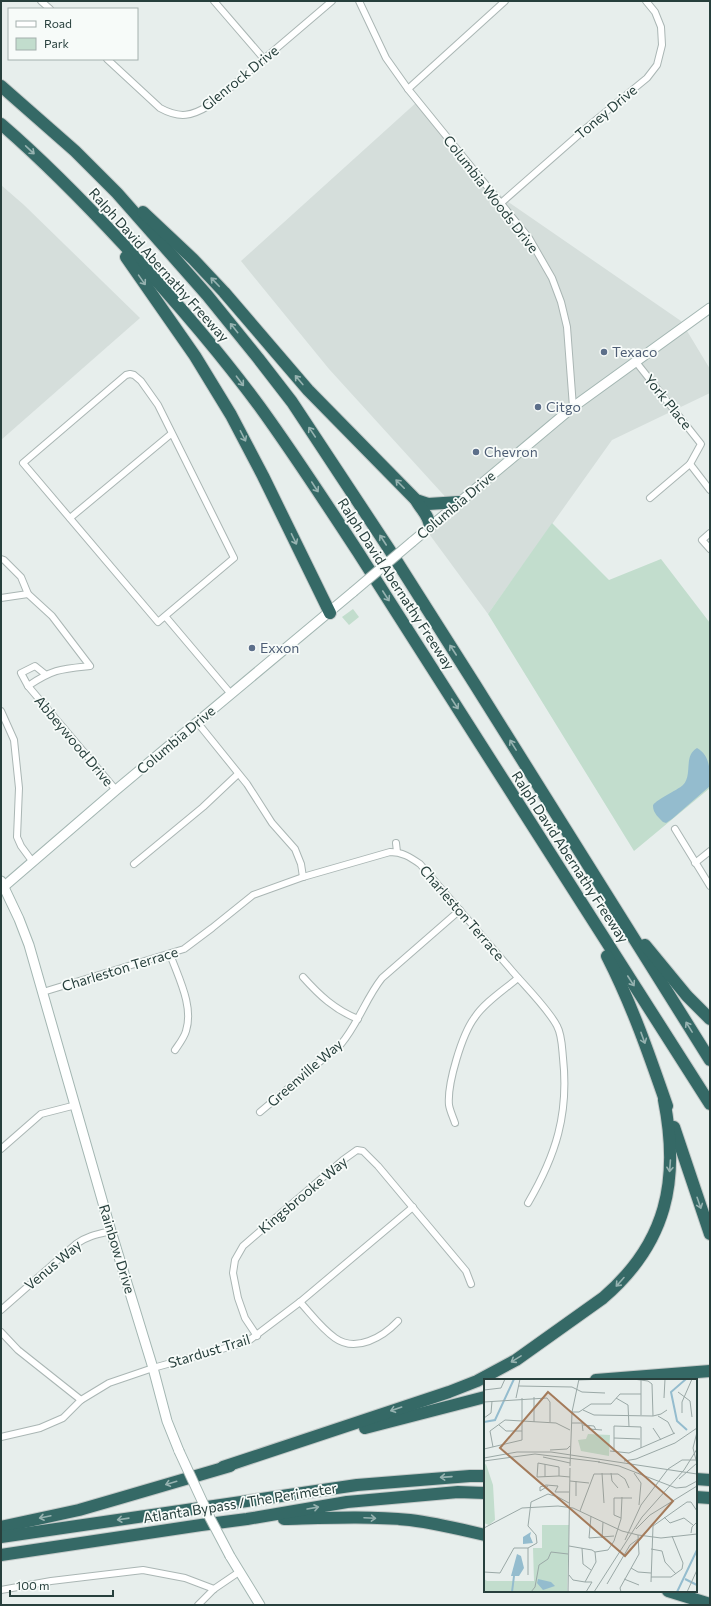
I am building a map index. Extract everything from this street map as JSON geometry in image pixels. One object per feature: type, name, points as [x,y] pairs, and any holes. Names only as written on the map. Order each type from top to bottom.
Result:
[{"type":"highway","name":"Ralph David Abernathy Freeway","points":[[1,86],[76,151],[117,193],[207,295],[292,402],[462,662],[710,1060]]},
{"type":"highway","name":"Ralph David Abernathy Freeway","points":[[1,124],[50,169],[95,214],[176,302],[218,352],[259,406],[358,552],[710,1104]]},
{"type":"highway","points":[[76,151],[192,259],[224,292],[308,390],[416,500],[426,514],[430,527]]},
{"type":"highway","points":[[95,214],[195,356],[232,415],[330,613]]},
{"type":"highway","points":[[416,500],[428,504],[459,502]]},
{"type":"highway","points":[[520,806],[604,949],[625,992],[643,1036],[710,1234]]},
{"type":"highway","points":[[615,908],[688,996],[710,1019]]},
{"type":"highway","points":[[1,1527],[79,1510],[223,1467],[449,1392],[477,1381],[516,1360],[603,1298],[616,1287],[638,1263],[654,1234],[665,1206],[668,1192],[671,1152],[669,1126],[664,1100]]},
{"type":"highway","points":[[609,1379],[710,1371]]},
{"type":"highway","points":[[223,1467],[360,1429],[484,1397]]},
{"type":"highway","name":"Atlanta Bypass / The Perimeter","points":[[1,1537],[357,1485],[462,1476],[484,1476]]},
{"type":"highway","points":[[697,1479],[710,1480]]},
{"type":"highway","name":"Atlanta Bypass / The Perimeter","points":[[1,1555],[247,1519],[347,1502],[458,1492],[484,1493]]},
{"type":"highway","points":[[697,1498],[710,1498]]},
{"type":"highway","points":[[247,1519],[364,1518],[410,1520],[457,1528],[484,1535]]},
{"type":"highway","points":[[671,1592],[710,1604]]},
{"type":"main road","name":"Columbia Drive","points":[[2,885],[330,613],[459,502],[573,407],[710,308]]},
{"type":"main road","name":"Rainbow Drive","points":[[2,885],[19,919],[43,992],[111,1231],[153,1368],[167,1421],[210,1518],[239,1572],[260,1605]]},
{"type":"street","points":[[41,1],[49,8]]},
{"type":"street","points":[[214,1],[264,59]]},
{"type":"street","name":"Glenrock Drive","points":[[108,60],[160,108],[168,113],[195,114],[210,105],[332,1]]},
{"type":"street","name":"Columbia Woods Drive","points":[[359,1],[386,58],[408,89],[529,238],[552,278],[561,302],[567,327],[573,407]]},
{"type":"street","points":[[408,89],[505,1]]},
{"type":"street","name":"Toney Drive","points":[[501,203],[647,78],[657,65],[662,44],[661,27],[655,12],[646,1]]},
{"type":"street","name":"York Place","points":[[636,362],[701,444],[690,464],[650,498]]},
{"type":"street","points":[[130,374],[134,375],[141,381],[158,404],[171,434],[234,558],[158,622],[23,463],[126,375],[130,374]]},
{"type":"street","points":[[70,518],[171,434]]},
{"type":"street","points":[[690,464],[710,490]]},
{"type":"street","points":[[710,533],[702,540],[710,549]]},
{"type":"street","name":"Abbeywood Drive","points":[[1,559],[4,560],[20,577],[28,594],[52,616],[90,666],[59,669],[45,674],[28,686],[116,790]]},
{"type":"street","points":[[1,598],[28,594]]},
{"type":"street","points":[[166,616],[231,694]]},
{"type":"street","points":[[28,686],[21,673],[35,666],[45,674]]},
{"type":"street","points":[[1,711],[14,740],[19,788],[17,837],[21,846],[32,861]]},
{"type":"street","points":[[197,722],[247,784],[256,801],[272,823],[295,849],[301,864],[303,877]]},
{"type":"street","points":[[134,864],[203,807],[238,774]]},
{"type":"street","points":[[675,829],[710,886]]},
{"type":"street","points":[[396,843],[397,852]]},
{"type":"street","points":[[695,863],[710,851]]},
{"type":"street","name":"Charleston Terrace","points":[[43,992],[184,949],[253,895],[303,877],[390,852],[397,852],[408,856],[420,864],[558,1027],[562,1044],[564,1069],[564,1113],[556,1146],[543,1179],[528,1203]]},
{"type":"street","name":"Greenville Way","points":[[260,1112],[341,1044],[351,1032],[376,986],[382,978],[460,910]]},
{"type":"street","points":[[170,954],[189,1011],[189,1022],[186,1033],[175,1050]]},
{"type":"street","points":[[304,978],[330,1005],[358,1019]]},
{"type":"street","points":[[455,1123],[449,1106],[452,1077],[469,1026],[475,1016],[518,978]]},
{"type":"street","points":[[1,1149],[41,1114],[76,1105]]},
{"type":"street","name":"Kingsbrooke Way","points":[[257,1336],[245,1318],[238,1298],[233,1273],[235,1260],[243,1246],[343,1160],[357,1150],[364,1151],[413,1207],[466,1271],[471,1284]]},
{"type":"street","name":"Stardust Trail","points":[[1,1437],[40,1428],[63,1418],[82,1400],[109,1383],[153,1368],[247,1342],[257,1336],[300,1302],[413,1207]]},
{"type":"street","name":"Venus Way","points":[[1,1310],[84,1238],[111,1231]]},
{"type":"street","points":[[300,1302],[336,1339],[350,1344],[363,1343],[380,1337],[390,1330],[398,1321]]},
{"type":"street","points":[[1,1332],[18,1350],[82,1400]]},
{"type":"street","points":[[1,1590],[59,1580],[143,1570],[185,1578],[214,1589]]},
{"type":"street","points":[[198,1605],[214,1589],[239,1572]]},
{"type":"shaded area","points":[[418,101],[504,199],[681,321],[710,369],[710,393],[612,440],[488,614],[424,527],[450,502],[329,369],[241,261]]},
{"type":"shaded area","points":[[1,185],[24,205],[140,318],[1,440]]},
{"type":"green space","points":[[552,523],[609,580],[661,559],[710,623],[710,788],[634,851],[488,614]]},
{"type":"green space","points":[[353,609],[359,617],[349,625],[342,617]]},
{"type":"water","points":[[697,748],[705,755],[709,765],[710,786],[672,819],[666,823],[663,822],[655,813],[653,806],[657,801],[683,785],[686,781],[690,756]]},
{"type":"place","name":"Texaco","points":[[604,352]]},
{"type":"place","name":"Citgo","points":[[538,407]]},
{"type":"place","name":"Chevron","points":[[476,452]]},
{"type":"place","name":"Exxon","points":[[252,648]]}]
